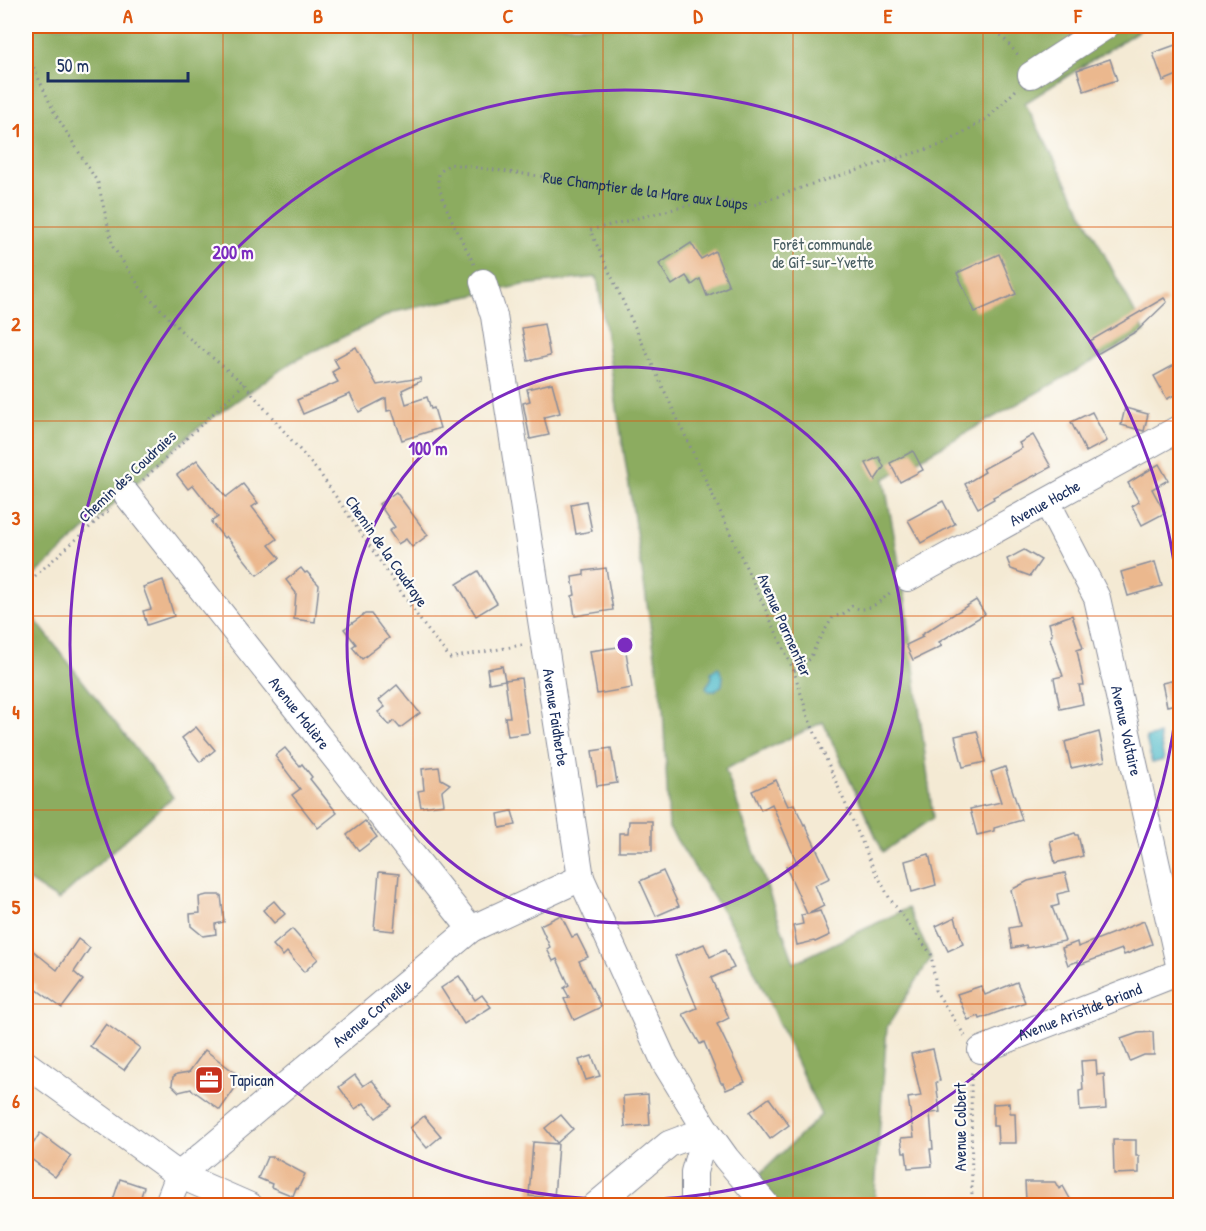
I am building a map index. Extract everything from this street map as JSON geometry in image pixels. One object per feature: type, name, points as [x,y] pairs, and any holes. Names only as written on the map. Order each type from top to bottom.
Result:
[{"type":"street","points":[[1031,75],[1106,26]]},
{"type":"street","name":"Avenue Faidherbe","points":[[483,282],[494,316],[581,878],[665,1063],[706,1130],[726,1158],[767,1206]]},
{"type":"street","name":"Avenue Hoche","points":[[908,578],[1180,428]]},
{"type":"street","name":"Avenue Molière","points":[[127,495],[471,929]]},
{"type":"street","name":"Avenue Voltaire","points":[[1047,502],[1097,598],[1180,971]]},
{"type":"street","name":"Avenue Corneille","points":[[179,1175],[471,929],[581,878]]},
{"type":"street","name":"Avenue Aristide Briand","points":[[981,1050],[1180,971]]},
{"type":"street","points":[[26,1064],[179,1175],[250,1206]]},
{"type":"street","points":[[595,1206],[669,1144],[706,1130]]},
{"type":"street","points":[[694,1206],[694,1172],[706,1130]]},
{"type":"street","points":[[167,1206],[179,1175]]},
{"type":"path","points":[[993,26],[1022,59],[1031,75]]},
{"type":"path","points":[[26,51],[54,112],[98,183],[113,247],[140,287],[184,334],[244,384]]},
{"type":"path","name":"Rue Champtier de la Mare aux Loups","points":[[483,282],[440,191],[438,178],[441,170],[450,164],[754,204],[944,144],[988,118],[1031,75]]},
{"type":"path","name":"Avenue Parmentier","points":[[714,199],[590,230],[794,671],[808,717],[872,863],[890,899],[931,954],[935,990],[939,999],[965,1036],[981,1050]]},
{"type":"path","name":"Chemin des Coudraies","points":[[26,584],[127,495],[244,384]]},
{"type":"path","name":"Chemin de la Coudraye","points":[[244,384],[321,475],[403,595],[450,658],[544,641]]},
{"type":"path","points":[[794,671],[810,659],[833,616],[843,614],[852,606],[857,609],[867,608],[879,602],[908,578]]},
{"type":"path","name":"Avenue Colbert","points":[[972,1206],[972,1075],[981,1050]]},
{"type":"green space","name":"Forêt communale de Gif-sur-Yvette","points":[[26,26],[1146,26],[1025,103],[1145,332],[884,479],[905,596],[933,818],[883,852],[823,722],[725,769],[794,963],[908,908],[931,958],[887,1027],[874,1205],[767,1205],[749,1185],[821,1115],[739,937],[669,828],[663,708],[597,277],[523,285],[394,312],[292,362],[194,431],[26,583]]},
{"type":"green space","points":[[26,608],[173,797],[58,900],[26,879]]},
{"type":"water","points":[[718,667],[723,676],[722,685],[715,691],[709,691],[706,687],[712,678],[711,672]]},
{"type":"water","points":[[1159,735],[1164,760],[1152,763],[1146,738]]},
{"type":"building","points":[[1178,44],[1180,74],[1163,81],[1153,53]]},
{"type":"building","points":[[1110,59],[1117,80],[1084,91],[1077,70]]},
{"type":"building","points":[[691,243],[701,259],[715,251],[729,286],[707,296],[700,279],[692,285],[686,276],[672,285],[659,264]]},
{"type":"building","points":[[999,254],[1016,294],[975,312],[957,273]]},
{"type":"building","points":[[1164,298],[1167,302],[1137,331],[1097,354],[1090,341]]},
{"type":"building","points":[[544,324],[550,356],[528,361],[522,328]]},
{"type":"building","points":[[356,347],[377,385],[420,378],[421,381],[402,390],[406,404],[427,397],[431,409],[434,408],[440,428],[402,440],[392,410],[387,411],[386,398],[359,412],[350,394],[303,414],[297,400],[338,382],[332,372],[339,368],[334,359]]},
{"type":"building","points":[[1180,362],[1180,392],[1167,399],[1154,376]]},
{"type":"building","points":[[552,383],[560,413],[544,417],[549,435],[530,439],[523,403],[530,401],[527,389]]},
{"type":"building","points":[[1125,408],[1148,414],[1144,431],[1121,425]]},
{"type":"building","points":[[1092,412],[1107,441],[1086,452],[1071,422]]},
{"type":"building","points":[[1033,435],[1051,467],[993,497],[994,499],[978,508],[965,484],[985,472],[983,469],[1022,448],[1019,443]]},
{"type":"building","points":[[913,451],[923,470],[900,482],[890,463]]},
{"type":"building","points":[[879,457],[884,467],[875,480],[866,463]]},
{"type":"building","points":[[197,460],[226,497],[243,484],[258,503],[252,507],[277,539],[269,545],[280,558],[257,575],[226,536],[224,538],[211,522],[218,517],[193,485],[188,489],[177,475]]},
{"type":"building","points":[[1159,464],[1168,480],[1152,489],[1165,513],[1142,525],[1132,506],[1139,502],[1128,483]]},
{"type":"building","points":[[396,492],[428,535],[412,547],[406,539],[398,544],[389,531],[395,527],[379,504]]},
{"type":"building","points":[[586,501],[592,531],[576,534],[571,504]]},
{"type":"building","points":[[943,501],[955,524],[921,543],[908,520]]},
{"type":"building","points":[[1024,550],[1041,560],[1030,576],[1011,569],[1007,559]]},
{"type":"building","points":[[1155,562],[1162,586],[1128,596],[1121,572]]},
{"type":"building","points":[[301,568],[319,585],[315,622],[294,619],[296,593],[286,580]]},
{"type":"building","points":[[606,568],[613,610],[575,616],[572,577],[584,575],[584,571]]},
{"type":"building","points":[[478,571],[497,603],[476,616],[457,584]]},
{"type":"building","points":[[163,580],[174,616],[147,625],[143,611],[151,609],[143,587]]},
{"type":"building","points":[[976,600],[985,614],[939,642],[942,646],[913,660],[906,645],[923,637],[921,635]]},
{"type":"building","points":[[365,614],[371,614],[389,638],[362,659],[352,647],[356,644],[344,629]]},
{"type":"building","points":[[1072,615],[1083,648],[1077,650],[1084,685],[1079,685],[1083,704],[1060,709],[1054,678],[1063,676],[1050,639],[1052,634],[1049,623]]},
{"type":"building","points":[[625,646],[632,688],[597,694],[590,651]]},
{"type":"building","points":[[502,666],[505,680],[489,683],[487,669]]},
{"type":"building","points":[[521,678],[529,733],[508,736],[505,717],[510,717],[505,680]]},
{"type":"building","points":[[1180,679],[1180,703],[1167,706],[1162,683]]},
{"type":"building","points":[[397,685],[420,713],[400,728],[394,721],[389,725],[378,712],[385,707],[379,700]]},
{"type":"building","points":[[196,727],[215,750],[200,762],[182,738]]},
{"type":"building","points":[[977,731],[985,762],[963,767],[955,736]]},
{"type":"building","points":[[1099,732],[1105,761],[1071,768],[1065,742]]},
{"type":"building","points":[[285,748],[300,766],[302,764],[312,777],[310,779],[337,813],[318,828],[292,795],[300,789],[275,756]]},
{"type":"building","points":[[611,748],[617,783],[597,786],[592,751]]},
{"type":"building","points":[[439,767],[441,779],[450,784],[442,791],[444,804],[421,807],[418,791],[424,790],[422,769]]},
{"type":"building","points":[[1005,767],[1022,820],[977,835],[970,809],[1001,802],[991,772]]},
{"type":"building","points":[[776,780],[788,806],[794,804],[830,878],[815,885],[824,906],[808,914],[820,911],[830,935],[815,942],[797,945],[793,926],[803,924],[801,915],[807,914],[786,867],[797,863],[772,804],[761,810],[752,791]]},
{"type":"building","points":[[512,811],[516,825],[500,828],[498,814]]},
{"type":"building","points":[[365,821],[377,837],[359,851],[347,835]]},
{"type":"building","points":[[629,821],[652,821],[652,851],[619,851],[619,833],[628,833]]},
{"type":"building","points":[[1075,833],[1078,835],[1083,856],[1055,863],[1050,841]]},
{"type":"building","points":[[929,854],[936,885],[912,892],[905,861]]},
{"type":"building","points":[[663,871],[679,906],[656,916],[640,881]]},
{"type":"building","points":[[379,872],[399,874],[394,931],[374,929]]},
{"type":"building","points":[[1065,873],[1070,891],[1057,894],[1059,905],[1052,907],[1065,941],[1027,948],[1026,945],[1012,948],[1009,928],[1020,926],[1011,890],[1028,881]]},
{"type":"building","points":[[221,895],[224,922],[215,924],[216,934],[203,936],[191,926],[190,914],[200,913],[199,897]]},
{"type":"building","points":[[274,901],[285,914],[274,923],[263,910]]},
{"type":"building","points":[[561,915],[572,937],[577,935],[588,957],[579,961],[601,1007],[574,1020],[564,999],[569,997],[564,988],[569,985],[557,959],[553,961],[547,949],[550,947],[540,925]]},
{"type":"building","points":[[955,917],[963,944],[948,951],[936,926]]},
{"type":"building","points":[[1144,921],[1152,944],[1124,955],[1122,949],[1079,965],[1078,961],[1068,965],[1062,948],[1077,942],[1078,947]]},
{"type":"building","points":[[292,929],[318,959],[304,972],[287,952],[283,956],[273,945]]},
{"type":"building","points":[[78,939],[90,948],[74,972],[83,980],[62,1008],[36,989],[36,985],[26,977],[26,945],[57,970]]},
{"type":"building","points":[[704,944],[710,957],[725,950],[734,968],[711,978],[729,1018],[717,1024],[745,1082],[726,1090],[704,1042],[700,1044],[683,1014],[697,1008],[675,956]]},
{"type":"building","points":[[459,976],[475,1000],[482,995],[491,1007],[464,1024],[441,988]]},
{"type":"building","points":[[1017,982],[1025,1002],[980,1019],[979,1016],[968,1020],[957,994],[981,986],[985,995]]},
{"type":"building","points":[[106,1024],[140,1048],[124,1070],[90,1046]]},
{"type":"building","points":[[1153,1032],[1154,1055],[1144,1055],[1130,1061],[1121,1039],[1138,1033]]},
{"type":"building","points":[[933,1049],[940,1081],[936,1082],[940,1112],[930,1113],[932,1166],[908,1168],[901,1138],[914,1137],[908,1098],[921,1096],[911,1054]]},
{"type":"building","points":[[205,1050],[242,1078],[220,1110],[191,1089],[179,1092],[172,1085],[173,1077],[189,1072]]},
{"type":"building","points":[[592,1056],[600,1076],[586,1080],[579,1060]]},
{"type":"building","points":[[1096,1060],[1097,1075],[1104,1074],[1106,1109],[1080,1111],[1079,1091],[1083,1090],[1081,1061]]},
{"type":"building","points":[[355,1075],[363,1086],[372,1080],[392,1106],[376,1118],[364,1103],[355,1109],[339,1087]]},
{"type":"building","points":[[648,1094],[650,1125],[625,1127],[623,1096]]},
{"type":"building","points":[[769,1098],[789,1125],[770,1139],[750,1112]]},
{"type":"building","points":[[1009,1103],[1010,1113],[1015,1113],[1016,1143],[998,1143],[997,1126],[993,1126],[993,1104]]},
{"type":"building","points":[[561,1115],[573,1129],[557,1143],[545,1128]]},
{"type":"building","points":[[424,1116],[441,1136],[427,1148],[410,1128]]},
{"type":"building","points":[[40,1133],[71,1156],[55,1177],[26,1155]]},
{"type":"building","points":[[1113,1140],[1136,1140],[1139,1173],[1114,1174]]},
{"type":"building","points":[[533,1142],[558,1144],[554,1198],[529,1196]]},
{"type":"building","points":[[267,1157],[273,1157],[305,1174],[293,1196],[271,1187],[272,1184],[258,1178]]},
{"type":"building","points":[[120,1179],[144,1187],[138,1206],[111,1206]]},
{"type":"building","points":[[1025,1182],[1055,1182],[1059,1189],[1063,1186],[1074,1206],[1048,1206],[1045,1199],[1026,1200]]},
{"type":"place","name":"Tapican","points":[[209,1080]]}]
